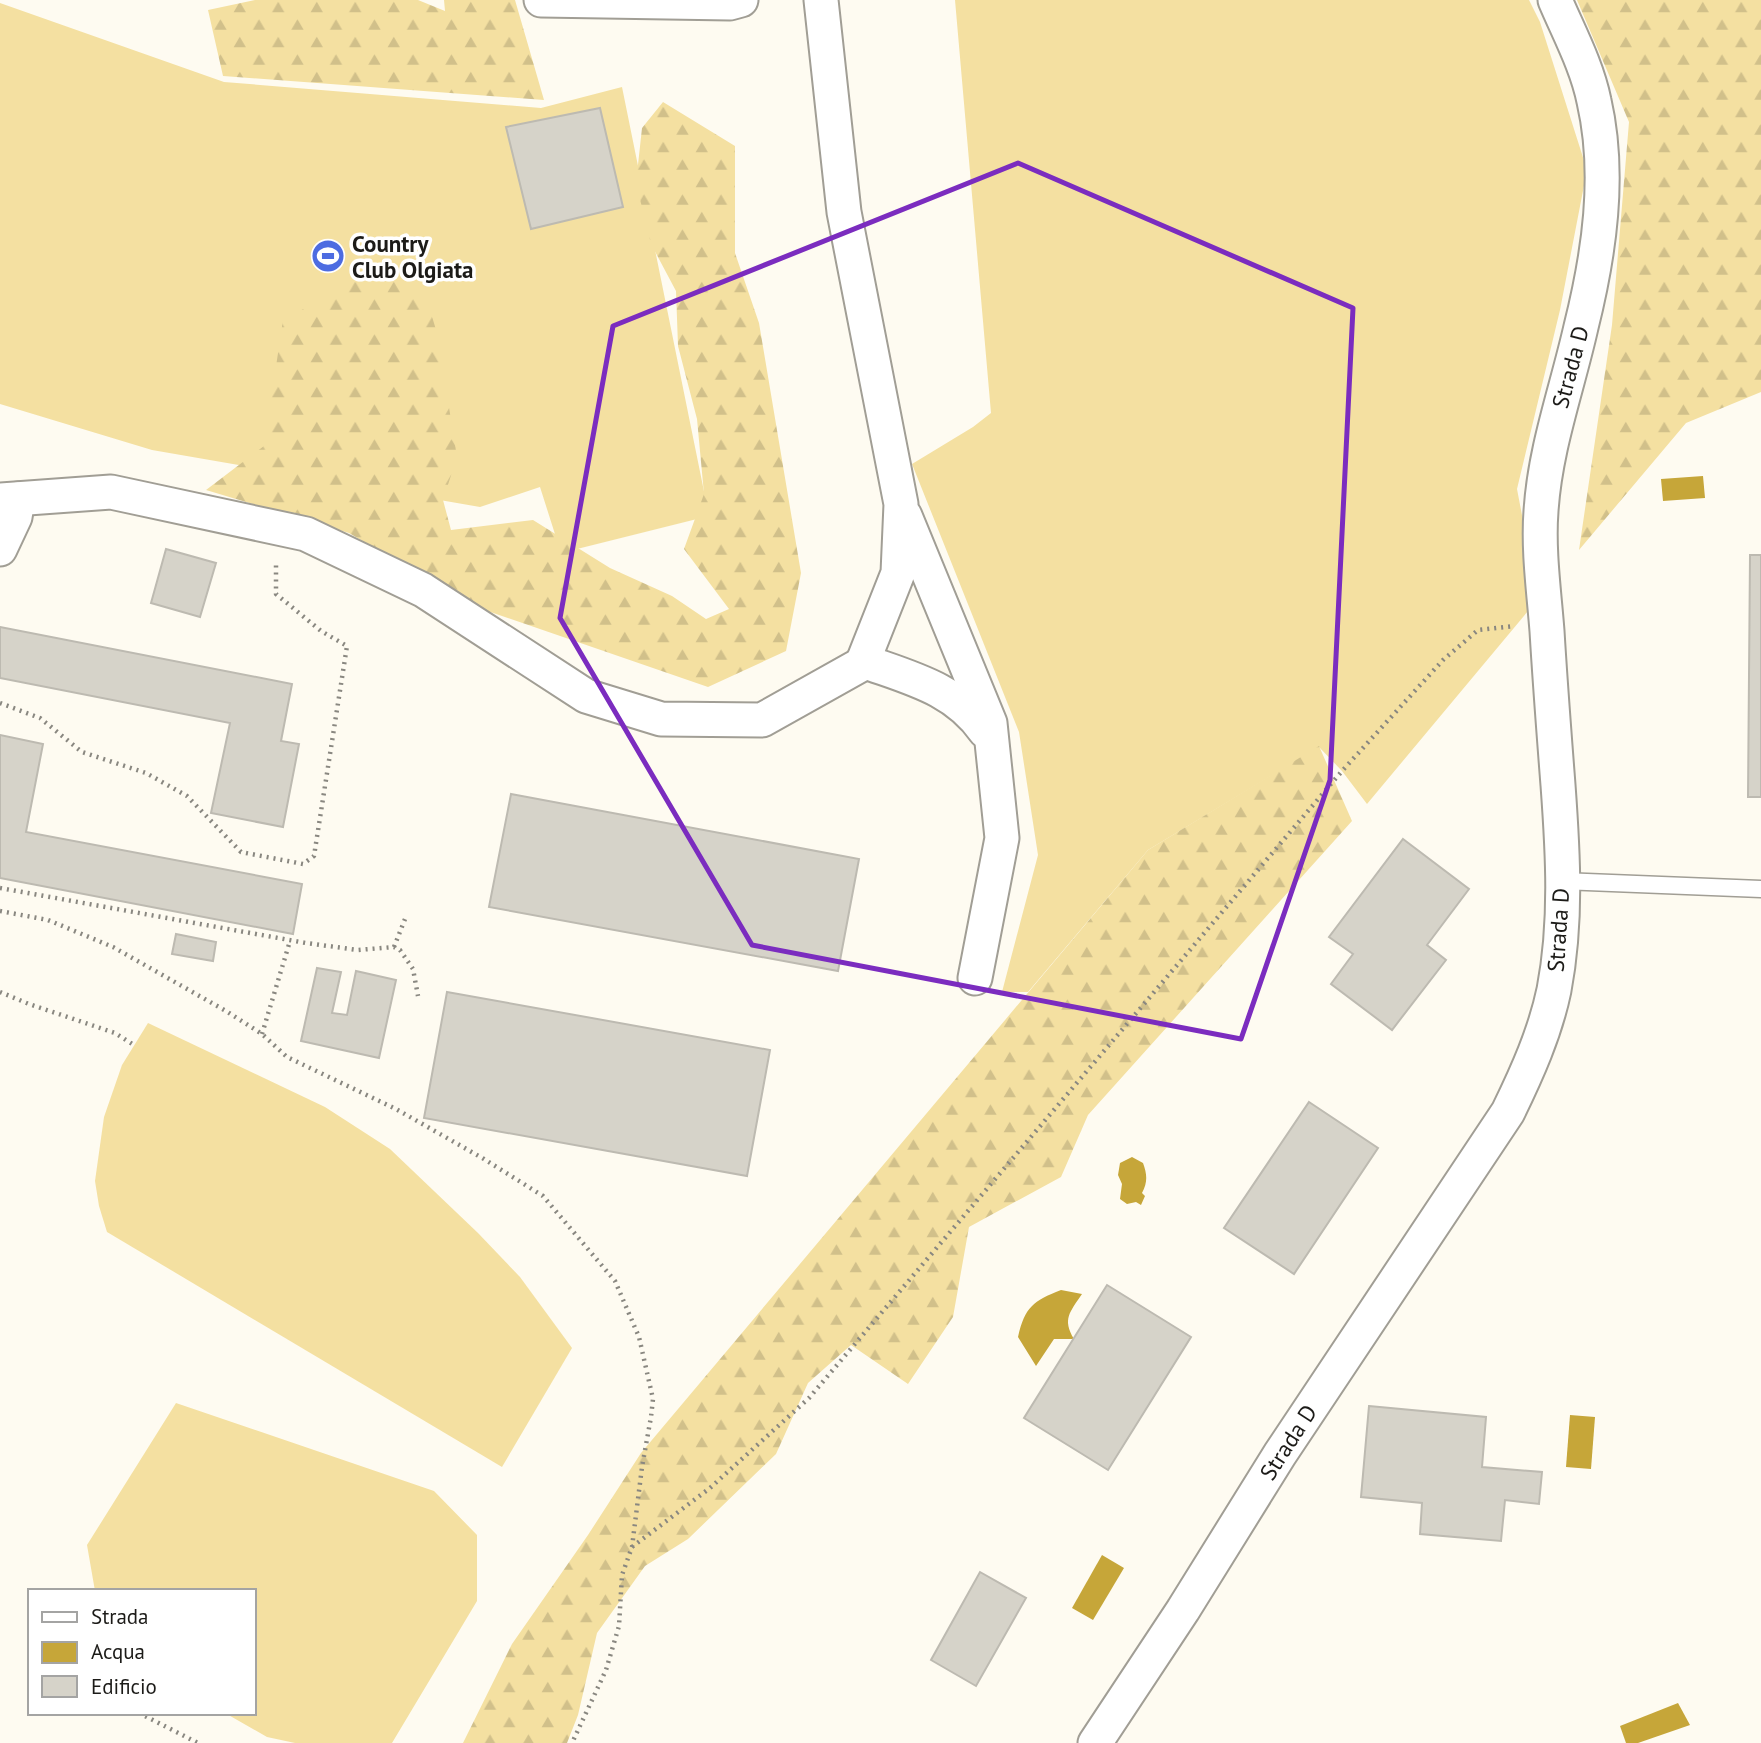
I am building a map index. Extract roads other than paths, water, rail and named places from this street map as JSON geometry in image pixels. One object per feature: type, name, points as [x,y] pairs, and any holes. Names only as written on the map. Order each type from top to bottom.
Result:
[{"type":"street","points":[[541,0],[730,3],[741,0]]},
{"type":"street","points":[[821,0],[844,212],[901,504],[990,723],[1002,838],[975,978]]},
{"type":"street","name":"Strada D","points":[[1095,1743],[1280,1454],[1508,1112],[1539,1043],[1554,990],[1563,915],[1562,851],[1541,514],[1552,434],[1582,326],[1600,224],[1603,182],[1601,141],[1594,101],[1583,65],[1555,0]]},
{"type":"street","points":[[0,549],[15,517],[9,499],[111,492],[277,527],[306,534],[423,590],[586,696],[661,719],[762,720],[862,664],[898,573],[901,504]]},
{"type":"street","points":[[863,661],[949,694],[975,716],[992,741]]},
{"type":"street","points":[[949,694],[962,685],[966,665]]},
{"type":"lane","points":[[1562,881],[1761,889]]},
{"type":"water","points":[[1703,476],[1705,498],[1663,501],[1661,479]]},
{"type":"water","points":[[1132,1157],[1143,1163],[1145,1171],[1146,1182],[1142,1193],[1145,1196],[1141,1205],[1136,1202],[1127,1204],[1120,1199],[1120,1163]]},
{"type":"water","points":[[1061,1290],[1082,1294],[1068,1321],[1074,1339],[1054,1339],[1036,1366],[1018,1337],[1021,1327],[1032,1306]]},
{"type":"water","points":[[1570,1415],[1595,1417],[1591,1469],[1566,1467]]},
{"type":"water","points":[[1102,1555],[1124,1568],[1093,1620],[1072,1608]]},
{"type":"water","points":[[1678,1703],[1690,1725],[1638,1743],[1626,1743],[1620,1726]]},
{"type":"place","name":"Country Club Olgiata","points":[[328,256]]}]
